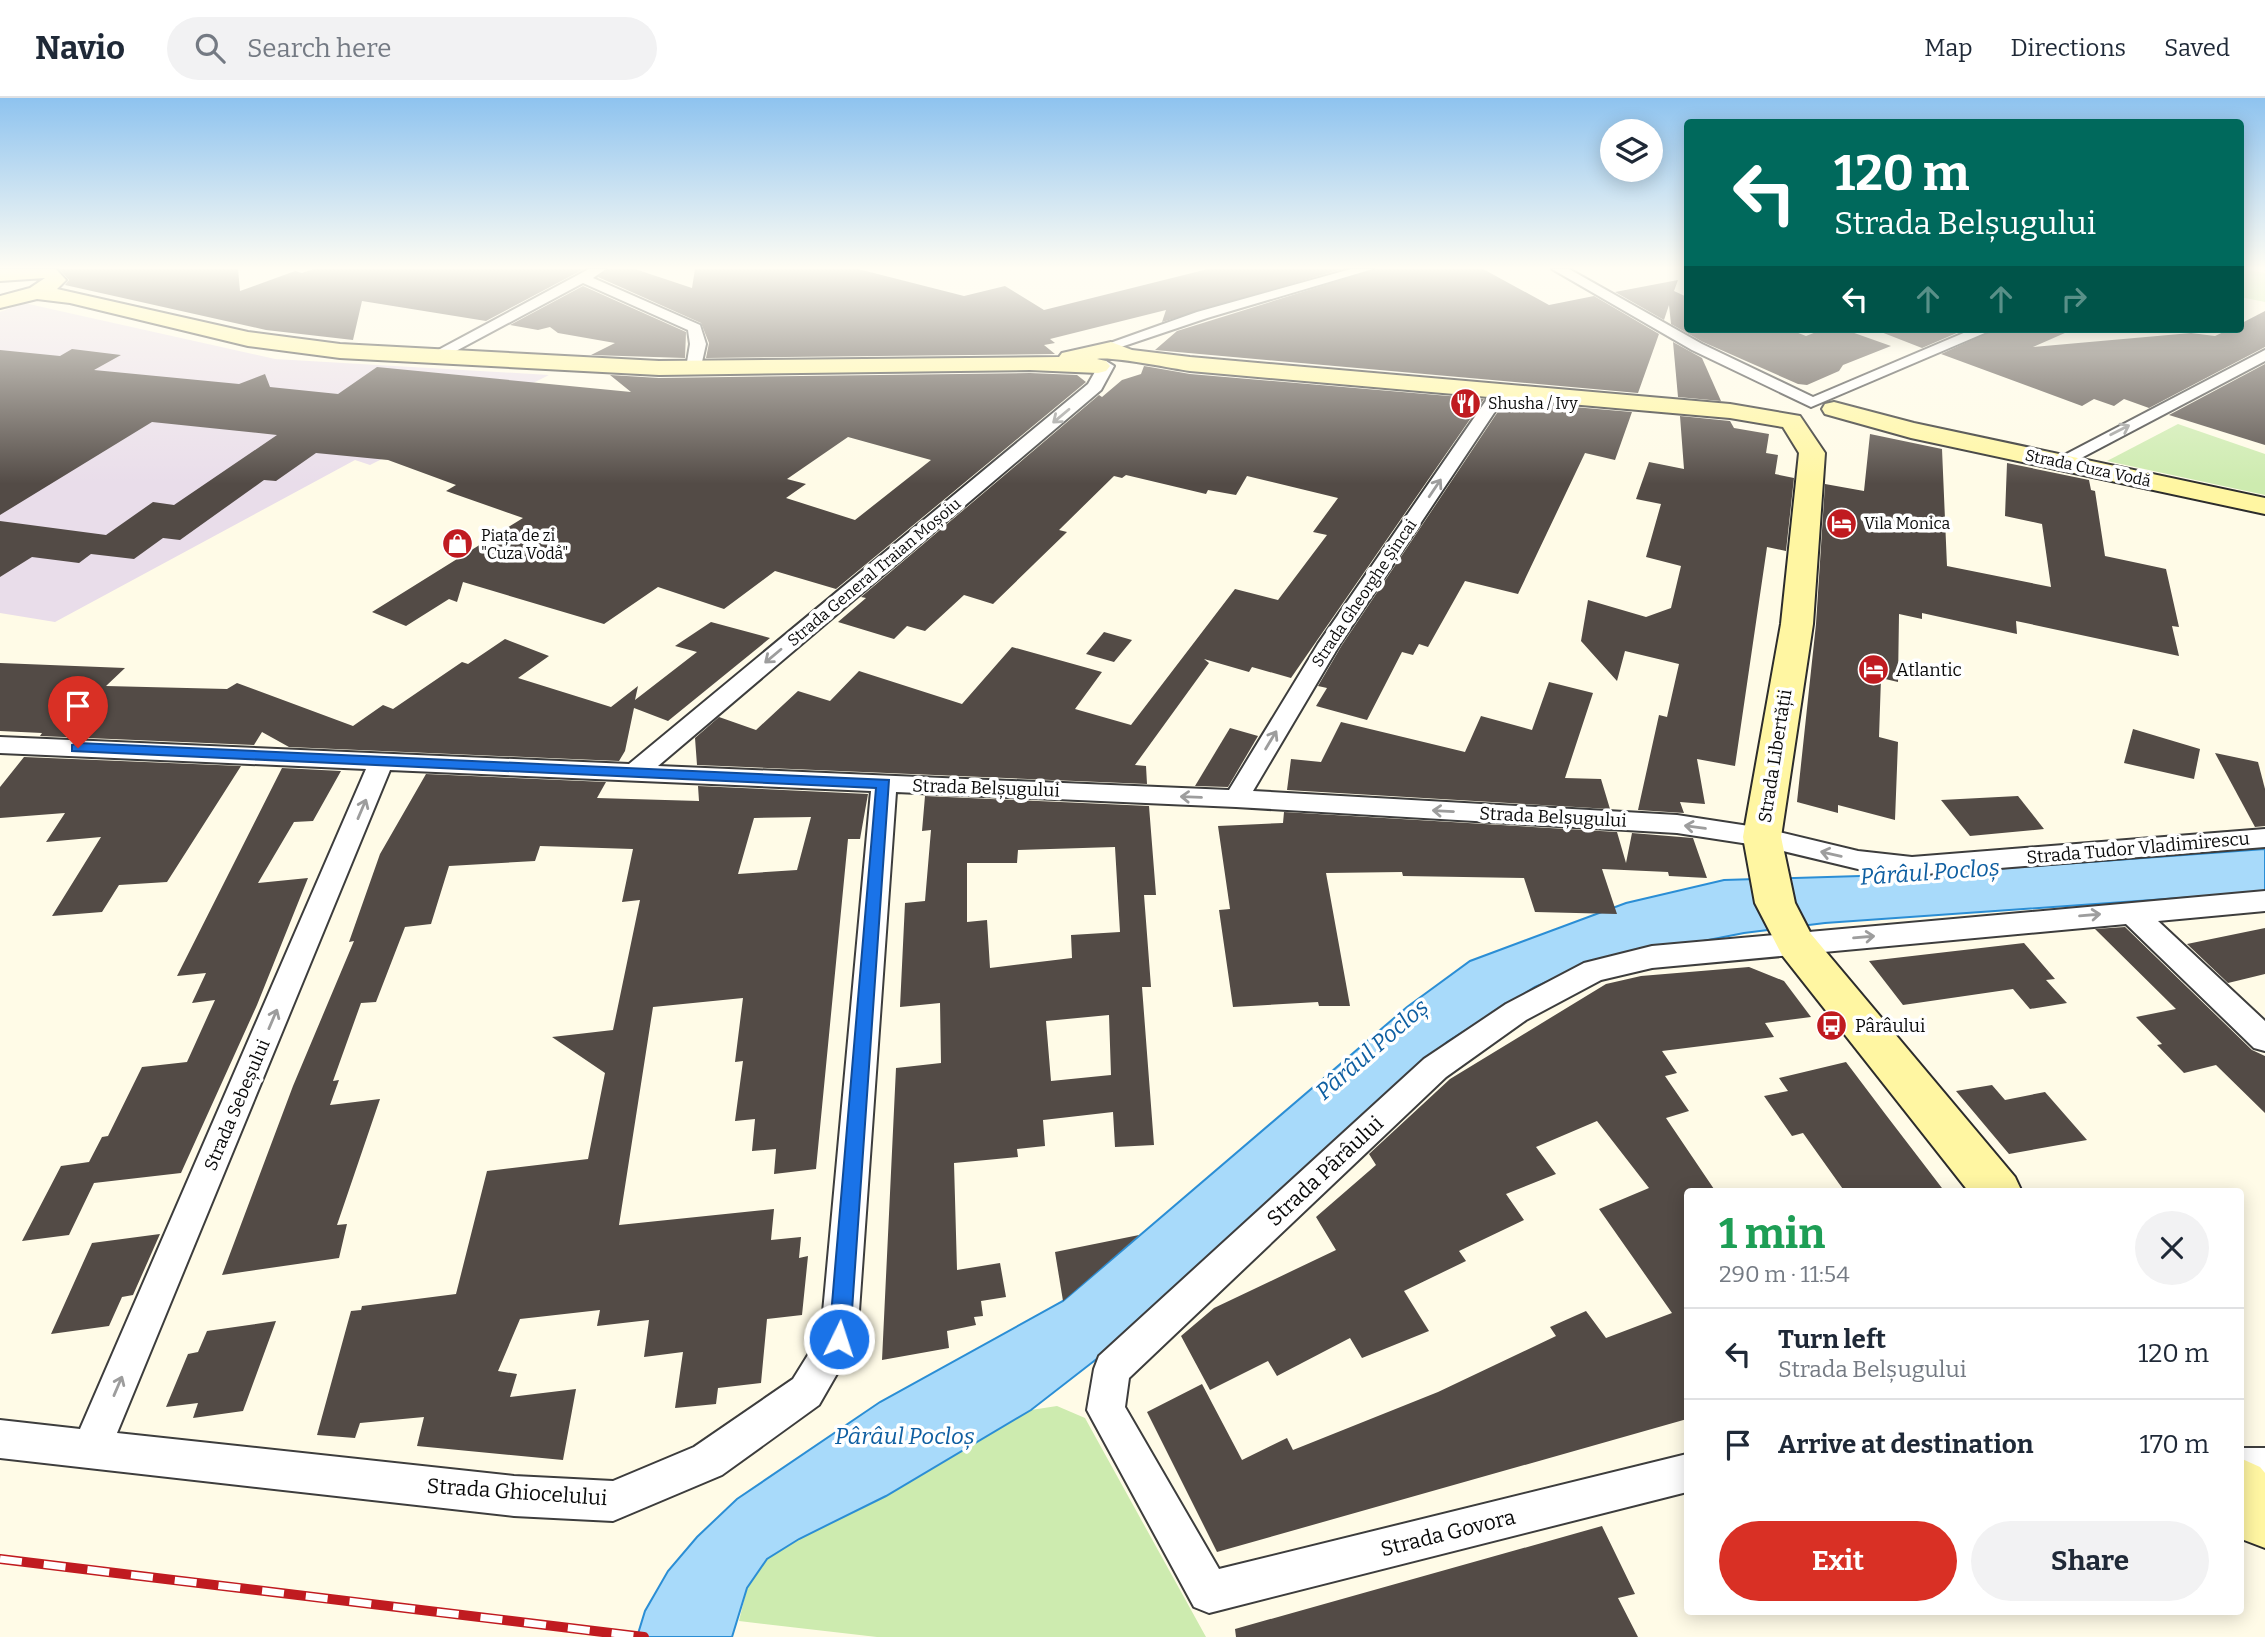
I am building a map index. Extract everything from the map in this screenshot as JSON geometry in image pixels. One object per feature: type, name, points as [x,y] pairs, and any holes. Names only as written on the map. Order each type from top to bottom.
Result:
[{"type":"main road","points":[[258,341],[294,347],[435,356],[694,368],[1030,363],[1109,358],[1730,411],[1782,402],[1827,413]]},
{"type":"main road","points":[[1782,402],[1816,428],[1827,413]]},
{"type":"main road","points":[[1782,402],[1812,453]]},
{"type":"main road","points":[[1812,453],[1827,413]]},
{"type":"main road","name":"Strada Cuza Vodă","points":[[1827,413],[2265,506]]},
{"type":"main road","name":"Strada Libertății","points":[[1812,453],[1797,624],[1762,837],[1768,876],[1775,903],[1793,939],[1995,1188]]},
{"type":"main road","points":[[2244,1492],[2265,1519]]},
{"type":"street","points":[[435,356],[464,341]]},
{"type":"street","points":[[694,368],[697,341]]},
{"type":"street","points":[[1109,358],[1137,341]]},
{"type":"street","points":[[1686,341],[1782,402]]},
{"type":"street","points":[[1827,413],[1964,341]]},
{"type":"street","points":[[2060,462],[2265,355]]},
{"type":"street","name":"Strada General Traian Moșoiu","points":[[635,772],[1095,387],[1109,358]]},
{"type":"street","name":"Strada Gheorghe Șincai","points":[[1236,799],[1329,644],[1500,392]]},
{"type":"street","name":"Strada Belșugului","points":[[0,745],[1236,799],[1677,824],[1762,837]]},
{"type":"street","name":"Strada Sebeșului","points":[[91,1449],[382,760]]},
{"type":"street","name":"Strada Ghiocelului","points":[[0,1439],[514,1496],[613,1501],[709,1461],[806,1392],[839,1339],[884,783]]},
{"type":"street","name":"Strada Tudor Vladimirescu","points":[[1762,837],[1858,860],[1912,866],[2265,838]]},
{"type":"street","points":[[1793,939],[2265,901]]},
{"type":"street","points":[[2130,911],[2265,1039]]},
{"type":"street","name":"Strada Pârâului","points":[[1209,1592],[1106,1410],[1112,1369],[1435,1068],[1516,1012],[1594,971],[1651,957],[1793,939]]},
{"type":"street","points":[[2244,1467],[2265,1467]]},
{"type":"street","name":"Strada Govora","points":[[1209,1592],[1684,1475]]},
{"type":"shaded area","points":[[0,341],[194,341],[275,359],[549,375],[370,465],[355,460],[55,622],[0,613]]},
{"type":"green space","points":[[2178,424],[2265,454],[2265,495],[2107,461]]},
{"type":"green space","points":[[1057,1406],[1085,1418],[1206,1637],[877,1637],[739,1621],[747,1588],[767,1559],[799,1539],[886,1496],[1031,1410]]},
{"type":"water","name":"Pârâul Pocloș","points":[[2265,849],[2265,892],[1825,923],[1744,933],[1591,963],[1535,987],[1447,1042],[1152,1316],[1031,1410],[886,1496],[799,1539],[767,1559],[747,1588],[732,1637],[637,1637],[645,1611],[668,1571],[697,1537],[737,1499],[880,1402],[1063,1301],[1407,1007],[1470,961],[1626,903],[1724,880],[1926,874]]},
{"type":"building","points":[[603,341],[686,341],[685,358],[591,355],[615,343]]},
{"type":"building","points":[[708,341],[1052,341],[1055,343],[1044,345],[1055,354],[706,358]]},
{"type":"building","points":[[1166,341],[1657,341],[1638,393],[1155,350]]},
{"type":"building","points":[[1701,341],[1876,341],[1891,346],[1843,365],[1839,371],[1807,385],[1798,384]]},
{"type":"building","points":[[1904,341],[1939,341],[1922,348]]},
{"type":"building","points":[[1970,341],[2047,341],[2033,347],[2103,341],[2265,341],[2265,347],[2149,408],[2124,399],[2114,406],[2094,399],[2082,406],[1941,354]]},
{"type":"building","points":[[1673,342],[1702,358],[1721,401],[1678,397]]},
{"type":"building","points":[[72,349],[121,355],[94,370],[239,384],[265,374],[270,387],[338,394],[377,367],[631,392],[610,375],[659,378],[1030,373],[1077,375],[1086,382],[836,589],[775,571],[724,609],[658,587],[604,624],[463,582],[457,602],[449,599],[406,626],[372,612],[523,518],[446,491],[456,485],[388,460],[316,453],[276,481],[264,480],[180,540],[163,538],[134,559],[91,554],[79,563],[32,557],[0,577],[0,521],[106,535],[153,502],[174,505],[277,435],[152,422],[0,515],[0,350],[60,356]],"holes":[[[848,437],[931,460],[855,520],[786,498],[806,484],[787,479]]]},
{"type":"building","points":[[2265,364],[2265,445],[2169,415]]},
{"type":"building","points":[[1144,366],[1190,374],[1484,399],[1291,678],[1252,667],[1249,672],[1204,659],[1209,663],[1135,765],[1146,766],[1147,784],[697,765],[695,738],[719,717],[756,730],[798,691],[830,701],[859,671],[962,704],[1012,647],[1102,672],[1075,709],[1131,725],[1235,589],[1278,600],[1327,535],[1313,532],[1338,498],[1247,476],[1236,495],[1208,490],[1206,494],[1126,475],[1122,478],[1114,476],[1059,530],[1067,532],[993,604],[964,595],[925,631],[907,626],[894,639],[838,622],[866,598],[861,597],[1099,395],[1102,397],[1122,380],[1141,374]]},
{"type":"building","points":[[1505,401],[1632,412],[1615,460],[1585,453],[1518,594],[1465,581],[1428,647],[1419,644],[1413,655],[1402,652],[1367,720],[1316,706],[1327,688],[1318,686],[1342,645]]},
{"type":"building","points":[[1680,416],[1730,421],[1734,428],[1769,434],[1766,453],[1778,455],[1775,474],[1794,478],[1786,551],[1767,547],[1735,766],[1697,759],[1705,804],[1680,802],[1684,813],[1638,810],[1659,715],[1667,717],[1679,664],[1625,651],[1617,681],[1581,641],[1588,600],[1646,617],[1671,608],[1681,566],[1646,557],[1661,504],[1636,499],[1649,462],[1684,469]]},
{"type":"building","points":[[1870,434],[1942,449],[1947,566],[2051,587],[2042,524],[2005,516],[2007,463],[2089,480],[2091,490],[2095,491],[2105,556],[2166,569],[2179,627],[2172,626],[2179,656],[2016,621],[2017,634],[1922,613],[1922,619],[1899,614],[1898,682],[1881,678],[1879,737],[1898,742],[1895,820],[1838,805],[1838,813],[1797,802],[1816,624],[1825,484],[1864,491]]},
{"type":"building","points":[[711,622],[770,638],[668,721],[634,708],[625,751],[619,761],[289,747],[262,732],[254,745],[40,736],[42,733],[0,731],[0,663],[125,668],[106,686],[227,689],[237,683],[353,726],[383,705],[393,709],[462,662],[468,664],[505,639],[549,656],[518,678],[611,707],[638,686],[635,700],[697,652],[675,646]]},
{"type":"building","points":[[1104,632],[1132,640],[1114,662],[1086,654]]},
{"type":"building","points":[[1549,682],[1593,693],[1565,778],[1601,779],[1610,809],[1287,790],[1291,759],[1321,762],[1341,722],[1465,752],[1481,716],[1532,730]]},
{"type":"building","points":[[1230,728],[1258,736],[1228,787],[1195,786]]},
{"type":"building","points":[[2133,729],[2200,749],[2194,779],[2124,763]]},
{"type":"building","points":[[2215,753],[2258,762],[2265,789],[2265,826],[2255,827]]},
{"type":"building","points":[[24,757],[241,766],[167,882],[119,885],[102,912],[52,916],[101,837],[46,842],[65,813],[0,818],[0,787]]},
{"type":"building","points":[[282,768],[341,771],[313,821],[294,822],[258,883],[308,878],[257,1005],[181,1173],[94,1183],[69,1235],[22,1241],[61,1166],[89,1162],[102,1137],[108,1136],[142,1067],[187,1062],[215,1000],[192,1003],[206,973],[177,976]]},
{"type":"building","points":[[426,774],[606,782],[597,798],[699,801],[698,786],[868,794],[860,839],[848,839],[816,1169],[774,1174],[776,1149],[752,1151],[755,1119],[735,1121],[743,1061],[735,1062],[743,998],[653,1007],[619,1225],[774,1209],[771,1240],[801,1237],[799,1258],[808,1256],[802,1315],[767,1319],[761,1383],[718,1388],[716,1404],[675,1408],[683,1352],[644,1357],[649,1320],[597,1326],[600,1310],[520,1319],[498,1371],[517,1374],[510,1397],[576,1389],[563,1460],[417,1446],[424,1417],[360,1423],[355,1438],[317,1435],[351,1311],[361,1310],[362,1306],[456,1294],[487,1171],[588,1159],[605,1073],[552,1037],[613,1030],[640,900],[622,902],[633,849],[540,846],[535,861],[449,866],[431,924],[405,927],[376,1002],[361,1003],[333,1081],[339,1080],[330,1105],[380,1099],[337,1225],[347,1224],[339,1258],[222,1275],[293,1086],[354,941],[349,942],[380,854]],"holes":[[[811,817],[797,870],[738,874],[754,818]]]},
{"type":"building","points":[[925,796],[1149,806],[1156,895],[1144,895],[1151,987],[1142,987],[1154,1145],[1115,1147],[1113,1112],[1043,1120],[1045,1146],[1017,1149],[1018,1157],[954,1163],[957,1270],[1000,1263],[1006,1297],[981,1301],[983,1316],[974,1317],[976,1325],[947,1331],[949,1348],[882,1360],[896,1068],[941,1063],[940,1003],[900,1007],[905,903],[925,901],[931,830],[922,831]],"holes":[[[1115,847],[1120,932],[1071,935],[1072,958],[990,968],[987,920],[967,922],[967,863],[1017,863],[1018,850]],[[1109,1015],[1111,1075],[1051,1081],[1046,1021]]]},
{"type":"building","points":[[2018,796],[2044,829],[1970,836],[1941,800]]},
{"type":"building","points":[[1284,812],[1617,832],[1626,863],[1632,833],[1693,838],[1707,878],[1669,876],[1668,872],[1602,869],[1617,914],[1535,912],[1524,878],[1403,876],[1402,872],[1326,873],[1350,1006],[1319,1006],[1318,1002],[1233,1007],[1219,910],[1230,909],[1218,826],[1283,823]]},
{"type":"building","points":[[2125,927],[2252,1050],[2265,1056],[2265,1113],[2216,1065],[2184,1073],[2157,1045],[2162,1044],[2136,1017],[2176,1009],[2095,929]]},
{"type":"building","points":[[2265,928],[2265,974],[2228,983],[2187,944]]},
{"type":"building","points":[[2024,943],[2055,979],[2046,980],[2067,1003],[2030,1009],[2013,989],[1903,1005],[1869,961]]},
{"type":"building","points":[[1749,967],[1784,981],[1811,1017],[1765,1023],[1774,1037],[1662,1051],[1677,1073],[1665,1076],[1689,1111],[1666,1118],[1713,1188],[1684,1188],[1684,1420],[1217,1552],[1147,1412],[1202,1384],[1242,1460],[1287,1438],[1293,1450],[1438,1392],[1556,1336],[1550,1327],[1586,1311],[1606,1338],[1672,1313],[1599,1209],[1649,1188],[1597,1121],[1536,1147],[1556,1174],[1506,1194],[1524,1220],[1459,1251],[1466,1261],[1404,1291],[1429,1331],[1362,1358],[1350,1338],[1277,1376],[1268,1361],[1210,1390],[1181,1336],[1214,1308],[1336,1250],[1316,1217],[1376,1165],[1369,1154],[1450,1079],[1606,984],[1641,976]]},
{"type":"building","points":[[1846,1062],[1942,1188],[1842,1188],[1803,1133],[1792,1136],[1764,1096],[1788,1091],[1779,1078]]},
{"type":"building","points":[[1992,1085],[2005,1100],[2045,1092],[2087,1140],[2009,1154],[1956,1091]]},
{"type":"building","points":[[160,1234],[133,1295],[122,1297],[109,1326],[51,1334],[92,1243]]},
{"type":"building","points":[[1139,1235],[1063,1301],[1055,1252]]},
{"type":"building","points":[[276,1321],[243,1411],[193,1418],[198,1403],[166,1407],[188,1354],[198,1352],[207,1331]]},
{"type":"building","points":[[1602,1526],[1635,1594],[1618,1598],[1638,1637],[1236,1637],[1235,1629]]},
{"type":"railway","points":[[0,1559],[644,1637]]},
{"type":"place","name":"Shusha / Ivy","points":[[1465,403]]},
{"type":"place","name":"Vila Monica","points":[[1841,523]]},
{"type":"place","name":"Piața de zi \"Cuza Vodă\"","points":[[458,544]]},
{"type":"place","name":"Atlantic","points":[[1873,670]]},
{"type":"place","name":"Pârâului","points":[[1832,1026]]},
{"type":"route","points":[[78,748],[884,783],[839,1339]]}]
